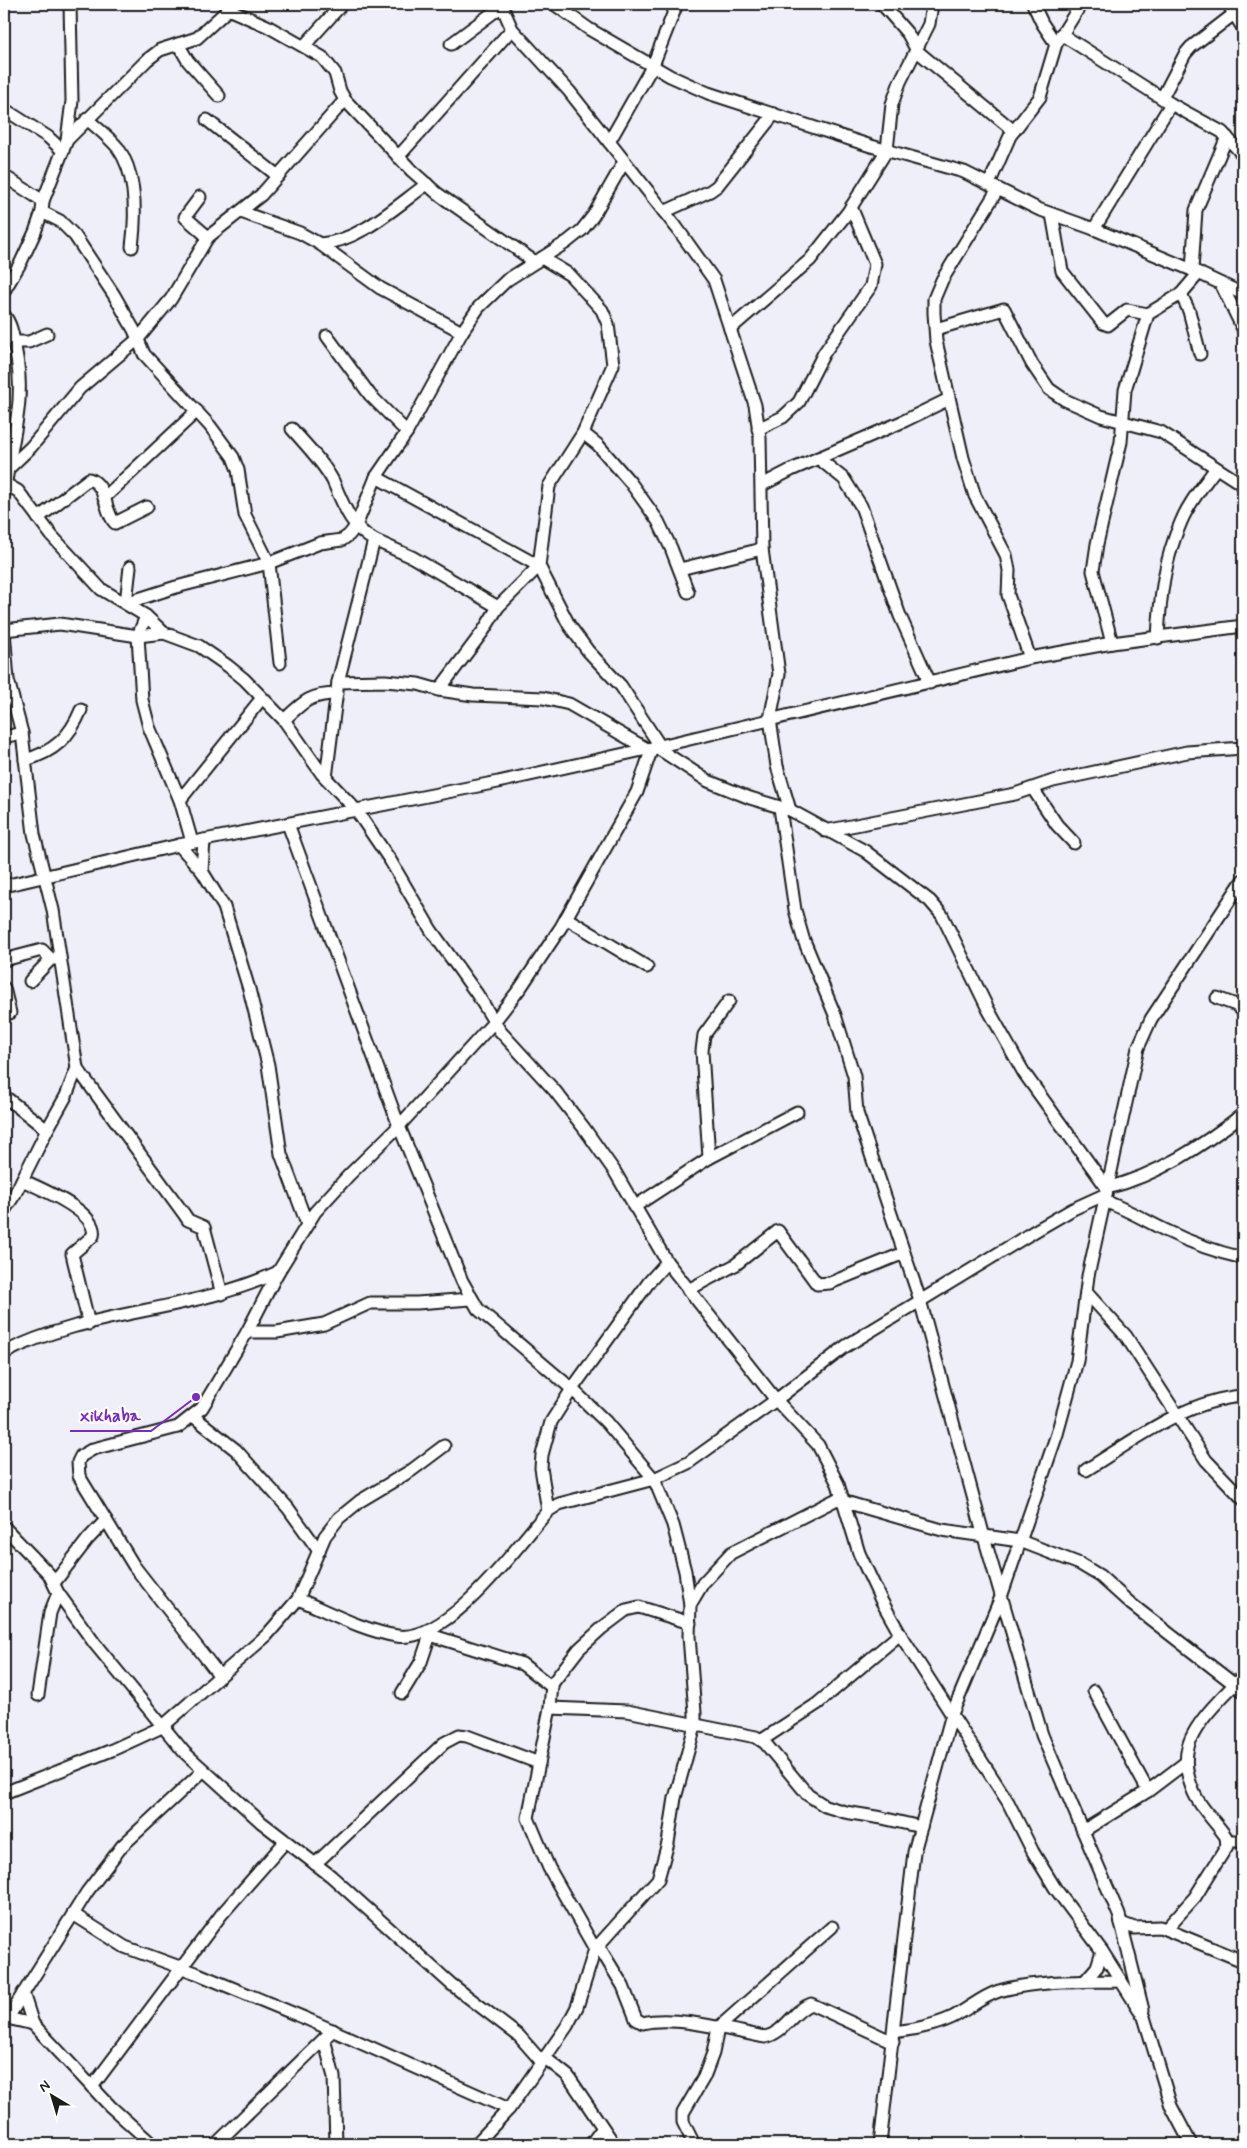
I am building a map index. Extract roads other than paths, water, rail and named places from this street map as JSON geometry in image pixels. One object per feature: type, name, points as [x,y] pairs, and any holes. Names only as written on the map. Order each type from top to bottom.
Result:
[{"type":"street","points":[[4,291],[22,262],[65,145],[71,116],[70,4]]},
{"type":"street","points":[[304,46],[342,4]]},
{"type":"street","points":[[554,4],[589,29],[708,93],[887,150],[944,165],[1052,214],[1094,228],[1196,271],[1242,293]]},
{"type":"street","points":[[609,142],[653,65],[677,4]]},
{"type":"street","points":[[882,4],[908,34],[918,51],[1014,132]]},
{"type":"street","points":[[730,328],[810,260],[851,207],[887,150],[894,98],[918,51],[929,24],[932,4]]},
{"type":"street","points":[[1033,4],[1042,23],[1056,44]]},
{"type":"street","points":[[1030,658],[1008,595],[1009,570],[1006,555],[975,496],[962,458],[936,329],[934,299],[942,280],[994,187],[1004,147],[1040,97],[1056,44],[1081,4]]},
{"type":"street","points":[[1228,4],[1243,28]]},
{"type":"street","points":[[451,44],[502,5],[512,29],[569,91],[664,212],[714,280],[755,405],[762,485],[762,549],[780,674],[770,719],[785,809],[795,910],[803,938],[835,1015],[854,1076],[857,1113],[920,1300],[984,1537],[1042,1735],[1121,1923],[1144,2017],[1171,2106],[1191,2144]]},
{"type":"street","points":[[65,145],[84,121],[147,60],[160,50],[197,38],[231,7],[322,57],[335,73],[340,91],[345,100],[427,184],[538,260],[570,275],[602,310],[608,324],[613,365],[583,433],[549,486],[539,566],[569,625],[588,651],[622,686],[654,748],[637,792],[566,918],[522,987],[494,1022],[399,1126],[349,1175],[307,1224],[278,1272],[269,1292],[207,1402],[178,1427],[93,1449],[81,1456],[77,1466],[79,1476],[134,1566],[220,1676]]},
{"type":"street","points":[[1094,228],[1166,101],[1185,54],[1191,47],[1243,7]]},
{"type":"street","points":[[398,156],[512,29]]},
{"type":"street","points":[[1061,34],[1166,101],[1228,137],[1243,155]]},
{"type":"street","points":[[178,44],[188,62],[219,96]]},
{"type":"street","points":[[8,469],[31,447],[80,388],[138,339],[171,299],[208,237],[261,196],[345,100]]},
{"type":"street","points":[[4,109],[65,145]]},
{"type":"street","points":[[664,212],[703,195],[717,186],[774,114]]},
{"type":"street","points":[[71,116],[84,121],[117,147],[123,157],[134,201],[132,247]]},
{"type":"street","points":[[207,120],[278,176]]},
{"type":"street","points":[[1112,643],[1093,571],[1097,544],[1118,460],[1125,390],[1148,314],[1181,294],[1196,271],[1196,210],[1228,137]]},
{"type":"street","points":[[126,603],[176,587],[269,563],[320,543],[342,540],[356,526],[376,477],[407,432],[462,332],[479,307],[495,290],[582,230],[593,216],[624,162]]},
{"type":"street","points":[[4,176],[60,221],[75,236],[114,295],[149,361],[197,411],[233,458],[238,470],[245,515],[269,563],[280,663]]},
{"type":"street","points":[[320,244],[336,243],[356,234],[427,184]]},
{"type":"street","points":[[200,197],[185,217],[208,237]]},
{"type":"street","points":[[758,429],[783,417],[800,402],[824,353],[871,286],[875,264],[871,250],[851,207]]},
{"type":"street","points":[[240,212],[300,233],[320,244],[380,288],[462,332]]},
{"type":"street","points":[[1052,214],[1062,271],[1103,323],[1108,325],[1127,310],[1148,314]]},
{"type":"street","points":[[1221,284],[1243,329]]},
{"type":"street","points":[[1181,294],[1189,311],[1200,354]]},
{"type":"street","points":[[936,329],[1004,309],[1038,374],[1049,388],[1074,404],[1101,416],[1161,432],[1243,485]]},
{"type":"street","points":[[4,315],[14,342],[21,398],[4,484],[4,493]]},
{"type":"street","points":[[14,342],[29,342],[47,334]]},
{"type":"street","points":[[327,336],[370,395],[407,432]]},
{"type":"street","points":[[762,485],[949,399]]},
{"type":"street","points":[[104,498],[197,411]]},
{"type":"street","points":[[292,429],[332,481],[338,496],[356,526],[374,540],[412,557],[498,607]]},
{"type":"street","points":[[583,433],[598,446],[630,482],[647,506],[662,530],[680,569],[688,592]]},
{"type":"street","points":[[818,458],[844,478],[861,506],[900,616],[930,683]]},
{"type":"street","points":[[1158,638],[1160,594],[1165,570],[1181,522],[1193,499],[1216,468]]},
{"type":"street","points":[[376,477],[539,566]]},
{"type":"street","points":[[38,518],[89,479],[94,481],[115,523],[147,507]]},
{"type":"street","points":[[4,484],[18,491],[38,518],[101,588],[146,616],[164,633],[199,646],[239,675],[284,720],[326,778],[356,810],[390,860],[431,930],[494,1022],[506,1038],[555,1091],[615,1172],[667,1262],[776,1400],[818,1445],[838,1484],[859,1553],[881,1600],[900,1634],[1008,1802],[1033,1852],[1055,1888],[1102,1951],[1144,2017]]},
{"type":"street","points":[[326,778],[337,688],[374,540]]},
{"type":"street","points":[[680,569],[762,549]]},
{"type":"street","points":[[439,690],[484,630],[498,607],[539,566]]},
{"type":"street","points":[[126,603],[130,567]]},
{"type":"street","points":[[146,616],[138,636],[138,662],[145,712],[180,800],[192,842]]},
{"type":"street","points":[[164,633],[138,636],[60,624],[4,630],[8,680],[22,733],[34,834],[52,910],[56,959],[76,1068],[188,1220],[204,1228],[222,1294]]},
{"type":"street","points":[[4,886],[192,842],[498,782],[654,748],[1030,658],[1112,643],[1243,626]]},
{"type":"street","points":[[284,720],[305,701],[319,694],[337,688],[385,681],[418,684],[439,690],[472,695],[543,698],[569,704],[654,748],[708,781],[785,809],[874,856],[937,909],[988,1009],[1024,1073],[1106,1194],[1125,1208],[1178,1236],[1211,1249],[1243,1258]]},
{"type":"street","points":[[180,800],[262,698]]},
{"type":"street","points":[[25,760],[40,756],[67,736],[81,710]]},
{"type":"street","points":[[4,737],[22,733]]},
{"type":"street","points":[[825,831],[1033,789],[1053,781],[1187,752],[1243,748]]},
{"type":"street","points":[[1033,789],[1057,825],[1074,843]]},
{"type":"street","points":[[288,824],[399,1126],[455,1264],[472,1299],[478,1309],[572,1389],[606,1422],[654,1479],[673,1524],[690,1605],[695,1726],[675,1798],[668,1844],[658,1879],[596,1947],[577,2007],[567,2026],[542,2059],[509,2109],[476,2144]]},
{"type":"street","points":[[202,871],[204,840]]},
{"type":"street","points":[[178,845],[202,871],[224,907],[239,955],[268,1065],[281,1154],[307,1224]]},
{"type":"street","points":[[880,2144],[896,2020],[914,1852],[952,1714],[1001,1597],[1057,1434],[1077,1361],[1086,1292],[1142,1035],[1243,880]]},
{"type":"street","points":[[566,918],[647,967]]},
{"type":"street","points":[[4,960],[42,950],[56,959]]},
{"type":"street","points":[[30,981],[56,959]]},
{"type":"street","points":[[4,988],[10,1013]]},
{"type":"street","points":[[1217,998],[1236,1005],[1243,1011]]},
{"type":"street","points":[[709,1158],[702,1051],[704,1035],[729,1001]]},
{"type":"street","points":[[4,1211],[66,1096],[76,1068]]},
{"type":"street","points":[[4,1096],[46,1130]]},
{"type":"street","points":[[634,1207],[709,1158],[797,1112]]},
{"type":"street","points":[[402,1693],[421,1662],[427,1634],[452,1617],[464,1606],[548,1511],[559,1504],[574,1499],[654,1479],[688,1463],[776,1400],[846,1346],[1073,1209],[1166,1166],[1243,1114]]},
{"type":"street","points":[[22,1180],[72,1205],[79,1210],[93,1229],[93,1236],[72,1254],[89,1324]]},
{"type":"street","points":[[688,1290],[735,1264],[778,1231],[817,1284],[830,1283],[904,1253]]},
{"type":"street","points":[[548,1511],[541,1468],[542,1455],[551,1422],[572,1389],[650,1282],[667,1262]]},
{"type":"street","points":[[4,1352],[21,1344],[89,1324],[222,1294],[255,1283],[278,1272]]},
{"type":"street","points":[[255,1283],[269,1292]]},
{"type":"street","points":[[1086,1292],[1126,1336],[1206,1460],[1243,1499]]},
{"type":"street","points":[[247,1332],[277,1332],[324,1324],[370,1303],[417,1304],[472,1299]]},
{"type":"street","points":[[1086,1470],[1177,1416],[1205,1404],[1243,1396]]},
{"type":"street","points":[[193,1416],[236,1450],[288,1508],[319,1551]]},
{"type":"street","points":[[4,1793],[104,1754],[162,1726],[267,1635],[298,1599],[326,1536],[339,1518],[360,1501],[412,1470],[444,1446]]},
{"type":"street","points":[[690,1605],[703,1583],[731,1553],[842,1499],[942,1530],[1020,1541],[1080,1564],[1100,1576],[1131,1604],[1238,1681],[1243,1692]]},
{"type":"street","points":[[38,1695],[50,1614],[56,1588],[88,1539],[106,1520]]},
{"type":"street","points":[[4,1527],[34,1557],[101,1651],[162,1726],[203,1770],[285,1842],[358,1898],[451,1984],[520,2036],[542,2059],[568,2076],[602,2129],[614,2144]]},
{"type":"street","points":[[298,1599],[377,1631],[399,1637],[427,1634],[522,1664],[552,1687]]},
{"type":"street","points":[[690,1623],[639,1607],[626,1610],[579,1649],[553,1681],[550,1708],[528,1813],[529,1826],[549,1868],[596,1947],[619,1978],[631,2007],[640,2022],[652,2021],[718,2028],[765,2038],[772,2036],[802,2009],[811,2004],[893,2037],[952,2017],[997,1991],[1053,1983],[1121,1981]]},
{"type":"street","points":[[762,1740],[817,1704],[900,1634]]},
{"type":"street","points":[[1227,1841],[1198,1801],[1185,1763],[1187,1743],[1199,1722],[1238,1681]]},
{"type":"street","points":[[1094,1692],[1148,1791]]},
{"type":"street","points":[[550,1708],[627,1711],[742,1734],[762,1740],[808,1795],[825,1806],[845,1812],[921,1827]]},
{"type":"street","points":[[315,1864],[436,1750],[454,1737],[467,1736],[539,1763]]},
{"type":"street","points":[[1083,1832],[1148,1791],[1185,1763]]},
{"type":"street","points":[[33,2024],[6,2021],[73,1914],[122,1846],[203,1770]]},
{"type":"street","points":[[1227,1841],[1243,1841]]},
{"type":"street","points":[[1166,1929],[1204,1884],[1223,1854],[1227,1841]]},
{"type":"street","points":[[92,2088],[221,1915],[285,1842]]},
{"type":"street","points":[[73,1914],[125,1947],[333,2030],[509,2109]]},
{"type":"street","points":[[1121,1923],[1134,1928],[1166,1929],[1243,1961]]},
{"type":"street","points":[[694,2144],[683,2122],[683,2113],[704,2077],[718,2028],[832,1927]]},
{"type":"street","points":[[1124,1939],[1134,1928]]},
{"type":"street","points":[[1084,1982],[1097,1967],[1102,1951]]},
{"type":"street","points":[[23,1992],[33,2024],[92,2088],[152,2144]]},
{"type":"street","points":[[896,2020],[909,2030]]},
{"type":"street","points":[[216,2144],[333,2030]]},
{"type":"street","points":[[324,2039],[334,2076],[336,2144]]},
{"type":"street","points":[[591,2144],[602,2129]]},
{"type":"place","name":"xikhaba","points":[[196,1397]]}]
